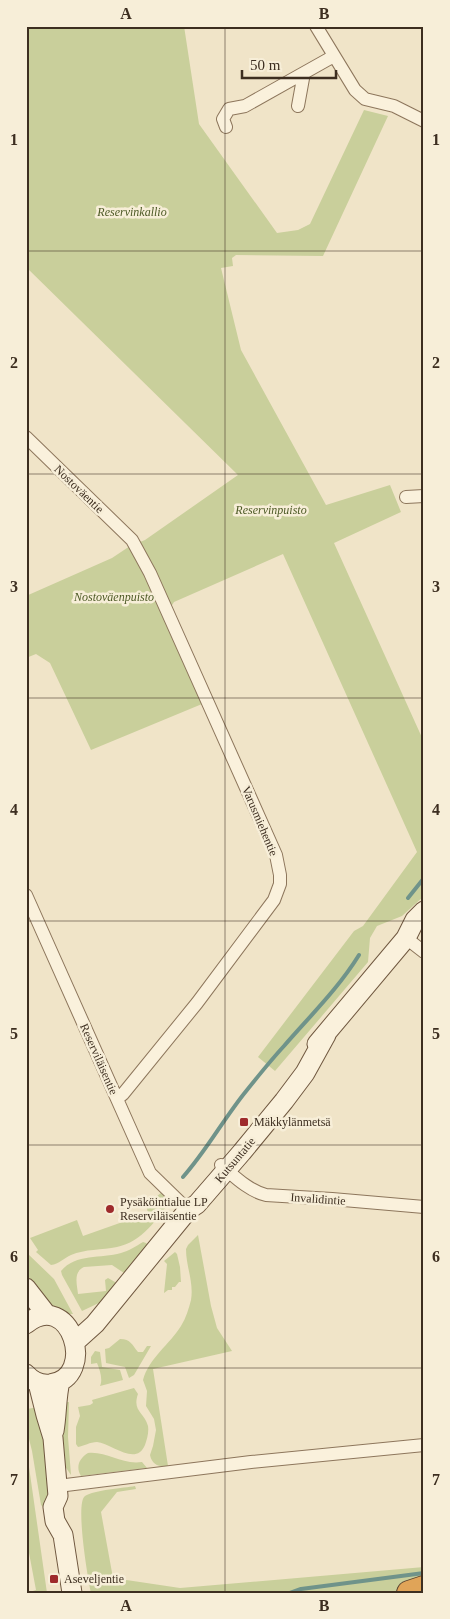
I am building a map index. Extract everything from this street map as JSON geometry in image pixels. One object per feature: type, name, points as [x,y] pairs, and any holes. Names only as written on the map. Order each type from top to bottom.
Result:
[{"type":"highway","points":[[409,1593],[424,1588]]},
{"type":"street","points":[[316,26],[355,90],[365,99],[394,106],[424,121]]},
{"type":"street","points":[[226,127],[223,119],[229,109],[245,106],[334,56]]},
{"type":"street","points":[[298,106],[304,73]]},
{"type":"street","name":"Nostoväentie","points":[[26,437],[132,540]]},
{"type":"street","points":[[406,497],[424,496]]},
{"type":"street","name":"Varusmiehentie","points":[[117,1099],[161,1049],[274,900],[280,884],[276,855],[261,820],[150,573],[132,540]]},
{"type":"street","name":"Reserviläisentie","points":[[26,895],[150,1173],[160,1185],[189,1209]]},
{"type":"street","points":[[406,938],[414,920],[424,911]]},
{"type":"street","points":[[406,938],[424,928]]},
{"type":"street","points":[[406,938],[424,952]]},
{"type":"street","name":"Kutsuntatie","points":[[75,1342],[95,1324],[189,1209],[197,1204],[224,1167],[284,1101],[301,1078],[326,1035],[406,938]]},
{"type":"street","name":"Invalidintie","points":[[224,1167],[240,1181],[258,1193],[266,1195],[424,1208]]},
{"type":"street","points":[[26,1288],[55,1319],[70,1330],[76,1350],[73,1366],[60,1381],[49,1384],[30,1378]]},
{"type":"street","name":"Kutsuntatie","points":[[26,1324],[36,1317],[55,1319],[86,1316],[110,1304]]},
{"type":"street","points":[[30,1378],[46,1415],[53,1438],[58,1491],[53,1507],[55,1521],[63,1535],[72,1593]]},
{"type":"street","points":[[53,1438],[60,1381]]},
{"type":"street","points":[[58,1491],[251,1462],[424,1445]]},
{"type":"green space","points":[[26,26],[184,26],[199,124],[277,233],[298,230],[310,224],[364,110],[388,116],[323,256],[236,255],[232,258],[233,266],[221,268],[241,350],[326,505],[390,485],[401,512],[334,543],[424,742],[424,896],[402,916],[377,926],[370,938],[368,962],[275,1071],[258,1057],[354,931],[363,926],[417,852],[283,554],[174,602],[165,616],[202,704],[91,750],[50,663],[36,654],[26,658],[26,596],[112,558],[130,546],[145,540],[238,475],[26,267]]},
{"type":"green space","points":[[162,1192],[171,1200],[148,1229],[126,1244],[76,1253],[51,1265],[36,1252],[38,1250],[30,1238],[77,1220],[83,1236],[148,1213],[146,1205]]},
{"type":"green space","points":[[198,1235],[217,1328],[232,1351],[153,1369],[168,1466],[156,1465],[150,1455],[156,1430],[154,1419],[146,1406],[147,1391],[143,1380],[150,1365],[176,1333],[187,1313],[192,1293],[186,1249]]},
{"type":"green space","points":[[143,1242],[149,1246],[128,1271],[124,1273],[112,1265],[84,1267],[78,1272],[76,1279],[78,1294],[106,1291],[105,1280],[108,1278],[115,1282],[116,1286],[101,1302],[82,1311],[61,1271],[74,1261],[121,1253]]},
{"type":"green space","points":[[175,1252],[180,1267],[181,1282],[172,1287],[172,1290],[164,1293],[167,1264],[164,1261]]},
{"type":"green space","points":[[27,1253],[54,1279],[73,1314],[65,1314],[49,1308],[31,1283],[26,1269]]},
{"type":"green space","points":[[120,1339],[129,1341],[138,1352],[143,1352],[147,1346],[151,1346],[134,1375],[129,1378],[125,1367],[106,1363],[105,1349]]},
{"type":"green space","points":[[95,1351],[100,1352],[102,1367],[120,1370],[123,1380],[100,1386],[101,1378],[97,1363],[91,1364],[91,1357]]},
{"type":"green space","points":[[134,1388],[138,1394],[137,1408],[148,1426],[145,1445],[141,1451],[136,1454],[130,1454],[97,1442],[78,1447],[76,1444],[76,1427],[80,1416],[78,1407],[90,1405],[93,1403],[92,1400]]},
{"type":"green space","points":[[69,1402],[68,1437],[71,1475],[62,1462],[61,1403]]},
{"type":"green space","points":[[40,1407],[49,1481],[46,1510],[41,1505],[26,1427],[26,1409]]},
{"type":"green space","points":[[26,1451],[47,1593],[26,1593],[36,1590],[26,1537]]},
{"type":"green space","points":[[88,1453],[102,1454],[127,1462],[142,1462],[147,1468],[81,1476],[78,1466],[83,1457]]},
{"type":"green space","points":[[135,1486],[136,1489],[117,1492],[101,1512],[113,1578],[180,1588],[424,1567],[424,1581],[390,1593],[91,1593],[83,1542],[82,1502],[85,1496],[95,1492]]},
{"type":"waterway","points":[[408,898],[424,878]]},
{"type":"waterway","points":[[183,1177],[247,1090],[333,991],[359,955]]},
{"type":"waterway","points":[[290,1593],[301,1589],[424,1573]]},
{"type":"place","name":"Mäkkylänmetsä","points":[[244,1122]]},
{"type":"place","name":"Pysäköintialue LP Reserviläisentie","points":[[110,1209]]},
{"type":"place","name":"Aseveljentie","points":[[54,1579]]},
{"type":"park label","name":"Reservinkallio","points":[[132,212]]},
{"type":"park label","name":"Reservinpuisto","points":[[271,510]]},
{"type":"park label","name":"Nostoväenpuisto","points":[[114,597]]}]
